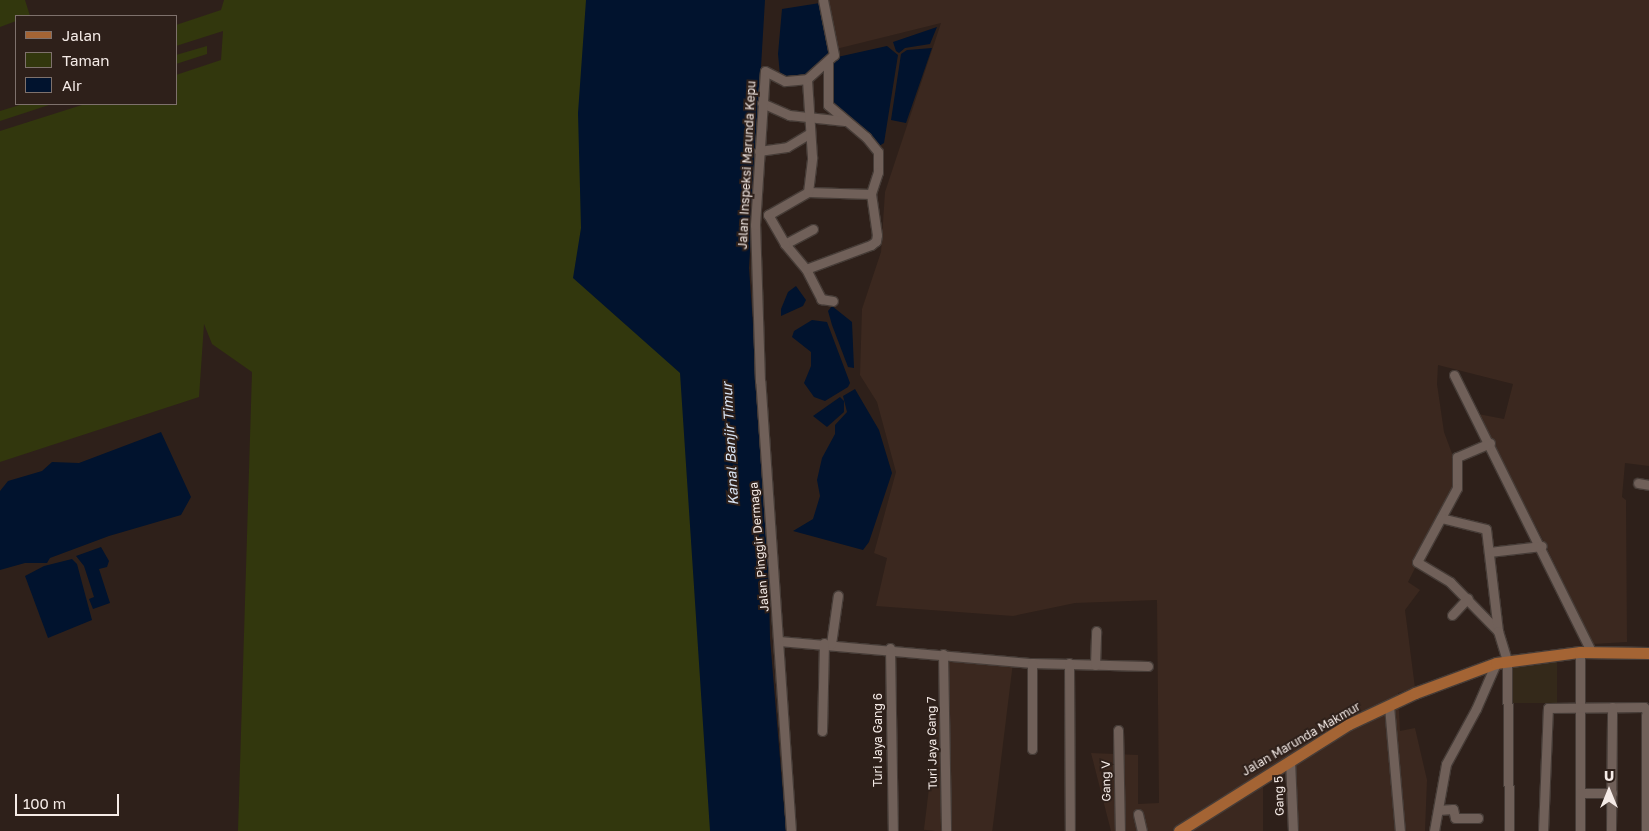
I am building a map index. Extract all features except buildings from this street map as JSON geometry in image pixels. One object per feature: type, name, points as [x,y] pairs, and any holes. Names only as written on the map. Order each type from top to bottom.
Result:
[{"type":"main road","name":"Jalan Marunda Makmur","points":[[1179,831],[1349,724],[1502,662],[1586,652],[1649,653]]},
{"type":"street","points":[[808,192],[812,157],[809,134],[807,79],[815,69],[828,62],[834,55],[823,0]]},
{"type":"street","points":[[806,269],[876,241],[871,194],[878,172],[878,152],[866,137],[828,105],[828,62]]},
{"type":"street","name":"Jalan Inspeksi Marunda Kepu","points":[[755,261],[755,225],[765,71],[785,81],[807,79]]},
{"type":"street","points":[[762,103],[786,114],[846,121]]},
{"type":"street","points":[[759,151],[788,147],[809,134]]},
{"type":"street","points":[[833,301],[821,298],[806,269],[785,244],[768,216],[771,212],[808,192],[871,194]]},
{"type":"street","points":[[755,225],[772,223]]},
{"type":"street","points":[[785,244],[812,229]]},
{"type":"street","name":"Jalan Pinggir Dermaga","points":[[755,261],[791,831]]},
{"type":"street","points":[[1454,375],[1542,546],[1586,652],[1580,707],[1580,831]]},
{"type":"street","points":[[1490,443],[1457,457],[1457,487],[1417,562],[1450,582],[1468,598],[1498,631]]},
{"type":"street","points":[[1638,483],[1649,486]]},
{"type":"street","points":[[1441,518],[1485,528],[1502,662],[1509,831]]},
{"type":"street","points":[[1489,552],[1542,546]]},
{"type":"street","points":[[822,731],[828,644],[838,594]]},
{"type":"street","points":[[1452,615],[1468,598]]},
{"type":"street","points":[[1095,664],[1096,630]]},
{"type":"street","points":[[779,641],[890,648],[1032,663],[1148,666]]},
{"type":"street","name":"Turi Jaya Gang 6","points":[[890,648],[893,831]]},
{"type":"street","name":"Turi Jaya Gang 7","points":[[943,654],[946,831]]},
{"type":"street","points":[[1434,831],[1446,764],[1502,662]]},
{"type":"street","points":[[1032,663],[1032,749]]},
{"type":"street","points":[[1069,663],[1070,831]]},
{"type":"street","points":[[1390,706],[1400,831]]},
{"type":"street","points":[[1543,831],[1548,708],[1580,707],[1644,707],[1648,715],[1646,831]]},
{"type":"street","points":[[1611,831],[1612,707]]},
{"type":"street","name":"Gang V","points":[[1118,730],[1120,831]]},
{"type":"street","name":"Gang 5","points":[[1290,760],[1293,831]]},
{"type":"street","points":[[1580,793],[1612,793]]},
{"type":"street","points":[[1438,810],[1453,809],[1455,818],[1478,818]]},
{"type":"street","points":[[1138,814],[1142,831]]},
{"type":"shaded area","points":[[825,0],[1649,0],[1649,466],[1625,463],[1622,497],[1626,500],[1627,642],[1593,644],[1545,544],[1478,414],[1504,419],[1513,384],[1438,365],[1437,384],[1444,432],[1454,459],[1456,487],[1408,582],[1420,590],[1405,610],[1415,688],[1398,693],[1400,731],[1415,728],[1427,780],[1425,831],[1295,831],[1295,766],[1263,786],[1263,831],[1111,831],[1091,753],[1138,755],[1138,804],[1159,803],[1157,600],[1075,603],[1013,616],[876,606],[887,558],[874,553],[896,472],[877,402],[860,375],[862,309],[881,252],[885,192],[941,23],[836,49]]},
{"type":"shaded area","points":[[946,650],[1013,658],[992,831],[924,830]]},
{"type":"shaded area","points":[[1510,662],[1557,662],[1557,703],[1510,703]]},
{"type":"green space","points":[[0,0],[25,0],[30,15],[15,15],[15,21],[0,27]]},
{"type":"green space","points":[[224,0],[591,0],[684,369],[714,831],[238,831],[252,372],[212,344],[204,324],[199,397],[0,462],[0,131],[82,105],[178,105],[178,74],[221,60],[223,31],[178,45],[178,24],[221,10]]},
{"type":"green space","points":[[207,46],[207,54],[178,63],[178,54]]},
{"type":"green space","points":[[20,105],[49,105],[0,121],[0,111]]},
{"type":"water","name":"Kanal Banjir Timur","points":[[586,0],[765,0],[749,268],[768,539],[770,639],[786,831],[710,831],[680,373],[573,278],[581,228],[578,113]]},
{"type":"water","points":[[820,3],[834,55],[806,76],[794,79],[780,75],[778,54],[782,9]]},
{"type":"water","points":[[937,27],[930,44],[905,48],[899,53],[896,51],[893,42]]},
{"type":"water","points":[[887,46],[898,55],[884,143],[879,146],[834,107],[833,58]]},
{"type":"water","points":[[932,48],[906,123],[891,120],[901,54],[907,50]]},
{"type":"water","points":[[796,286],[806,300],[803,306],[781,316],[781,309],[788,292]]},
{"type":"water","points":[[832,306],[852,322],[854,368],[848,367],[832,325],[828,311]]},
{"type":"water","points":[[812,320],[827,322],[850,383],[848,387],[825,401],[814,397],[804,383],[811,366],[811,352],[792,337],[794,331]]},
{"type":"water","points":[[855,389],[879,430],[892,473],[869,542],[863,550],[793,531],[813,519],[820,496],[817,480],[822,458],[835,434],[835,425],[847,412],[843,396]]},
{"type":"water","points":[[840,397],[844,401],[844,412],[827,427],[813,416]]},
{"type":"water","points":[[161,432],[191,497],[181,515],[109,536],[50,558],[47,563],[25,563],[0,570],[0,491],[8,481],[42,471],[52,462],[79,463]]},
{"type":"water","points":[[101,547],[109,561],[107,567],[99,569],[110,603],[93,609],[89,599],[94,597],[84,566],[76,556]]},
{"type":"water","points":[[72,559],[77,564],[92,620],[48,638],[25,576],[44,566]]}]
